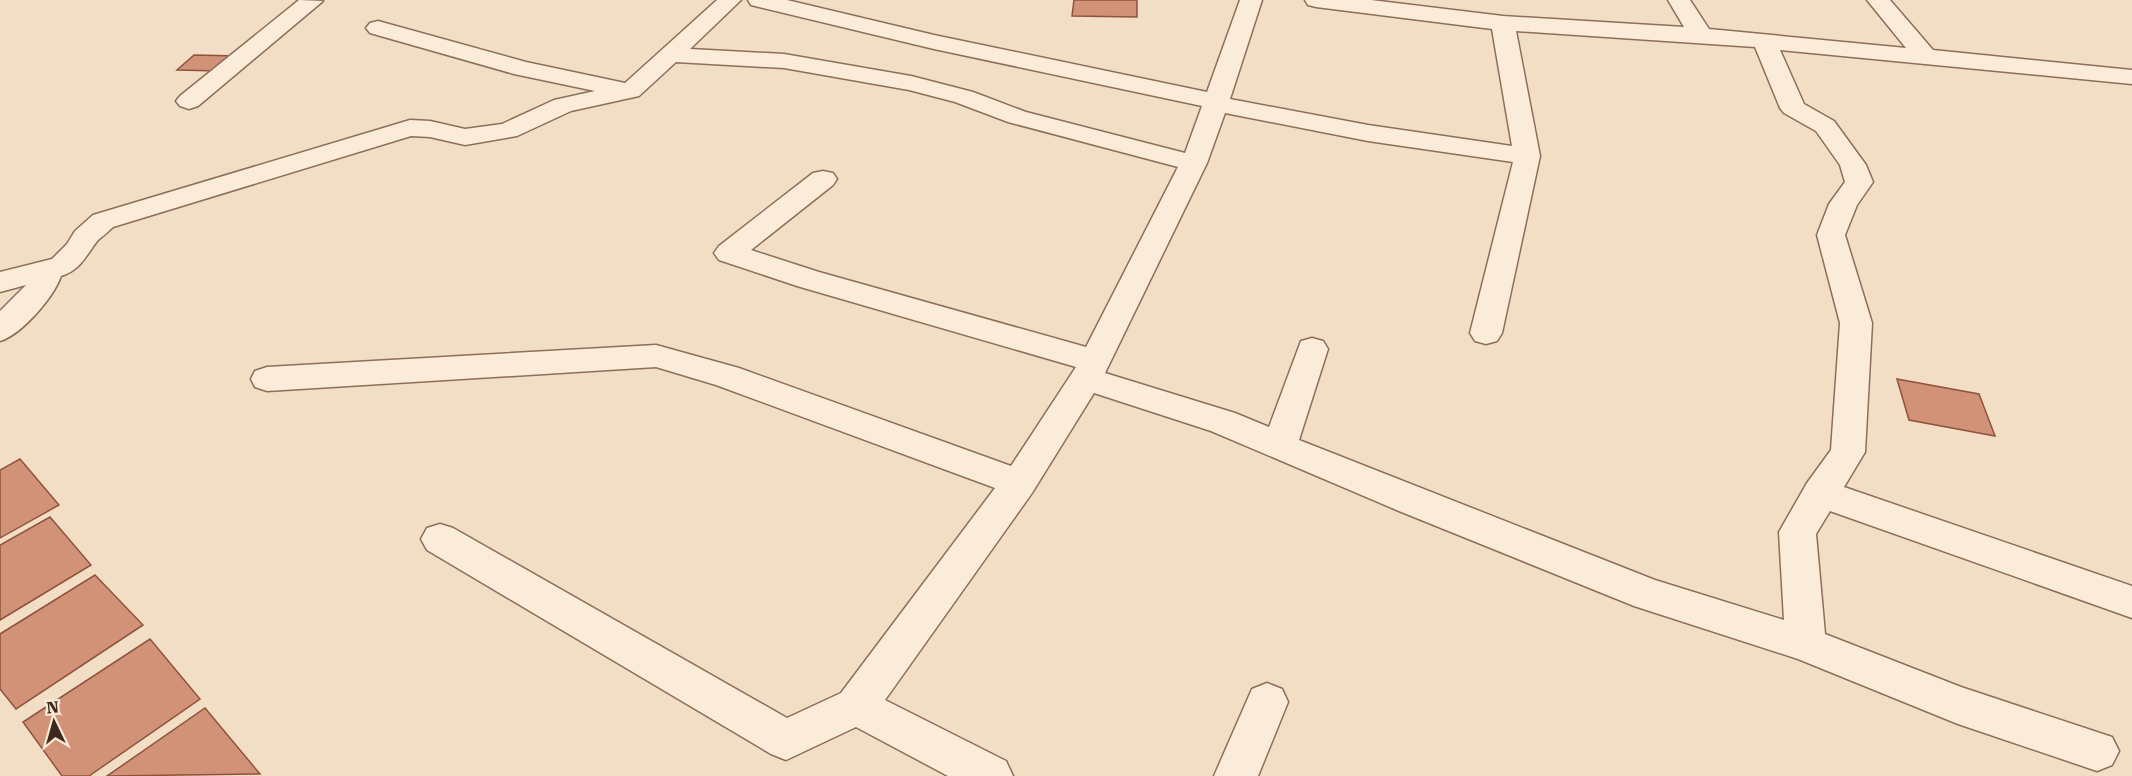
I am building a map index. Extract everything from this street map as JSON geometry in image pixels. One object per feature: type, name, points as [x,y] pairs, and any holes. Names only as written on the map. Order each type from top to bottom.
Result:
[{"type":"street","points":[[189,101],[311,0]]},
{"type":"street","points":[[0,282],[62,266],[79,249],[85,237],[103,221],[410,128],[430,129],[465,137],[508,131],[563,105],[630,91],[730,0]]},
{"type":"street","points":[[759,0],[934,42],[1216,103],[1368,132],[1527,156]]},
{"type":"street","points":[[440,539],[786,740],[856,706],[1019,483],[1090,370],[1194,163],[1251,0]]},
{"type":"street","points":[[1316,0],[1503,23],[1701,35],[2132,77]]},
{"type":"street","points":[[1679,0],[1701,35]]},
{"type":"street","points":[[1878,0],[1926,57]]},
{"type":"street","points":[[1486,333],[1527,156],[1503,23]]},
{"type":"street","points":[[378,28],[523,69],[630,91]]},
{"type":"street","points":[[1764,41],[1793,108],[1826,126],[1853,165],[1859,182],[1843,204],[1831,235],[1856,323],[1848,452],[1797,532],[1806,644]]},
{"type":"street","points":[[680,56],[784,62],[911,83],[964,97],[1017,117],[1194,163]]},
{"type":"street","points":[[823,178],[729,253],[1090,370],[1648,594],[1806,644],[1958,705],[2097,751]]},
{"type":"street","points":[[0,330],[42,287],[48,269]]},
{"type":"street","points":[[1280,446],[1312,349]]},
{"type":"street","points":[[267,379],[656,356],[727,376],[1019,483]]},
{"type":"street","points":[[1821,493],[2132,602]]},
{"type":"street","points":[[1236,776],[1267,702]]},
{"type":"street","points":[[856,706],[991,776]]},
{"type":"building","points":[[1074,0],[1137,0],[1137,17],[1072,16]]},
{"type":"building","points":[[194,55],[237,56],[220,71],[177,70]]},
{"type":"building","points":[[1897,379],[1979,394],[1995,436],[1909,420]]},
{"type":"building","points":[[20,459],[59,505],[0,538],[0,470]]},
{"type":"building","points":[[50,517],[91,565],[0,620],[0,545]]},
{"type":"building","points":[[95,575],[143,625],[16,709],[0,689],[0,634]]},
{"type":"building","points":[[150,639],[200,699],[89,776],[62,776],[23,722]]},
{"type":"building","points":[[205,708],[260,774],[107,776]]}]
